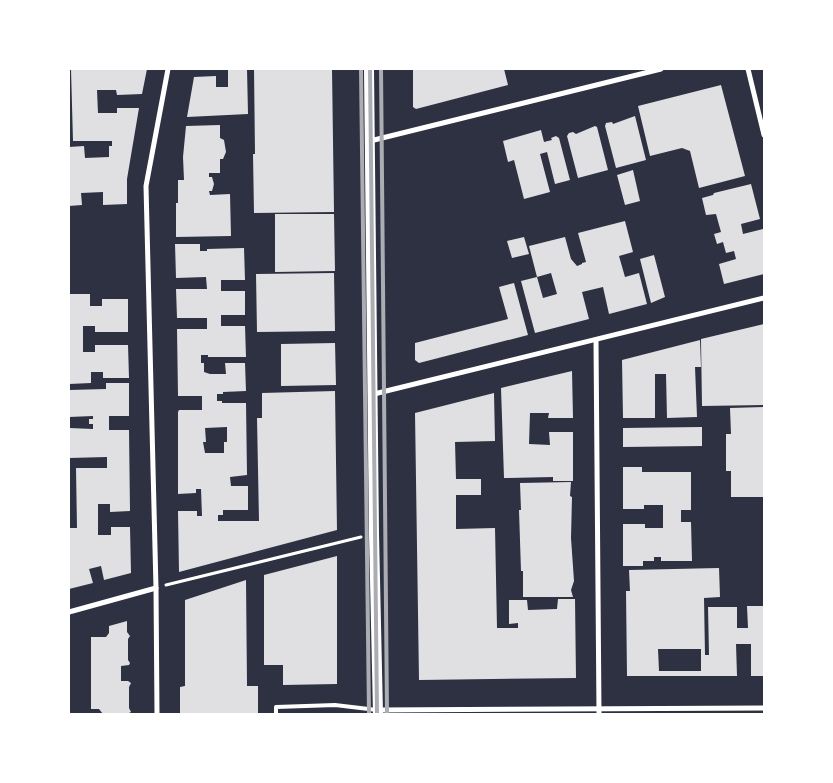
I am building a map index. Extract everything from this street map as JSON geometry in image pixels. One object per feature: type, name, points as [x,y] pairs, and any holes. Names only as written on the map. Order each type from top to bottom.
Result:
[{"type":"main road","points":[[369,69],[374,394],[374,534],[378,712]]},
{"type":"street","points":[[157,714],[156,588],[146,186],[168,69]]},
{"type":"street","points":[[370,141],[661,69]]},
{"type":"street","points":[[748,69],[764,135]]},
{"type":"street","points":[[374,394],[764,298]]},
{"type":"street","points":[[596,340],[599,712]]},
{"type":"street","points":[[69,612],[156,588]]},
{"type":"street","points":[[378,712],[599,712],[764,708]]},
{"type":"lane","points":[[276,714],[276,707],[335,705],[378,712]]},
{"type":"path","points":[[156,588],[374,534]]},
{"type":"building","points":[[71,69],[147,69],[142,94],[117,95],[116,90],[97,90],[98,113],[117,113],[117,108],[139,108],[127,179],[127,204],[103,205],[103,192],[81,193],[82,205],[69,206],[69,147],[84,146],[85,158],[109,157],[109,146],[112,146],[112,141],[73,141]]},
{"type":"building","points":[[228,69],[247,69],[248,114],[187,117],[194,77],[216,76],[216,87],[228,87]]},
{"type":"building","points":[[254,69],[332,69],[334,212],[254,213]]},
{"type":"building","points":[[413,69],[504,69],[508,85],[416,109],[413,107]]},
{"type":"building","points":[[721,85],[745,176],[699,188],[690,151],[682,148],[650,156],[638,106]]},
{"type":"building","points":[[635,116],[646,160],[616,168],[605,126],[606,123],[612,122],[613,124]]},
{"type":"building","points":[[220,125],[220,138],[224,140],[226,152],[223,159],[220,159],[220,173],[209,173],[209,177],[212,177],[214,184],[212,191],[209,191],[210,195],[230,194],[231,236],[176,237],[178,180],[184,180],[183,157],[186,126]]},
{"type":"building","points":[[595,126],[597,127],[608,170],[578,178],[567,136],[569,133],[573,132],[576,134]]},
{"type":"building","points":[[541,130],[544,142],[552,140],[551,138],[556,136],[559,138],[570,180],[555,184],[547,152],[540,154],[550,192],[524,199],[514,160],[508,162],[503,141]]},
{"type":"building","points":[[633,170],[640,201],[625,205],[617,175]]},
{"type":"building","points":[[751,184],[760,219],[741,224],[743,234],[763,229],[764,274],[724,284],[719,264],[736,259],[734,251],[726,253],[723,242],[717,244],[714,234],[721,232],[716,214],[706,215],[702,198],[714,193]]},
{"type":"building","points":[[275,214],[334,214],[335,271],[275,272]]},
{"type":"building","points":[[625,221],[633,252],[619,256],[625,277],[639,273],[647,304],[609,314],[603,287],[582,292],[589,319],[535,333],[521,281],[537,277],[529,246],[565,237],[571,259],[577,266],[586,262],[578,233]],"holes":[[[551,273],[557,294],[543,298],[537,277]]]},
{"type":"building","points":[[524,237],[529,254],[512,258],[507,241]]},
{"type":"building","points":[[175,244],[200,244],[200,251],[207,251],[207,249],[244,248],[245,280],[221,280],[221,291],[245,291],[245,315],[221,315],[221,326],[245,326],[246,357],[208,357],[208,355],[201,355],[201,363],[204,363],[204,372],[210,374],[226,374],[225,363],[245,363],[246,391],[217,394],[217,401],[222,401],[222,403],[246,403],[247,475],[230,477],[231,486],[248,486],[248,510],[223,510],[223,515],[218,515],[218,521],[259,521],[257,418],[262,418],[262,393],[335,391],[337,530],[179,572],[178,511],[197,511],[197,516],[202,516],[201,489],[196,489],[196,493],[178,494],[178,412],[179,410],[202,410],[202,396],[178,396],[177,329],[207,329],[207,318],[177,318],[176,289],[207,289],[206,277],[176,278]],"holes":[[[227,427],[227,442],[224,442],[224,453],[205,453],[203,442],[206,442],[205,428]]]},
{"type":"building","points":[[654,255],[665,297],[651,303],[640,259]]},
{"type":"building","points":[[334,273],[335,331],[257,332],[256,274]]},
{"type":"building","points":[[514,283],[528,335],[419,363],[415,360],[415,343],[508,319],[499,287]]},
{"type":"building","points":[[69,294],[90,294],[90,306],[102,306],[102,299],[128,299],[128,332],[95,332],[95,326],[83,326],[83,352],[95,352],[95,345],[128,345],[129,378],[103,378],[103,372],[91,372],[91,383],[69,384]]},
{"type":"building","points":[[764,324],[764,405],[702,406],[701,339]]},
{"type":"building","points":[[700,340],[701,367],[695,367],[697,417],[667,418],[666,374],[655,374],[655,418],[623,418],[622,360]]},
{"type":"building","points":[[335,343],[336,385],[281,386],[281,344]]},
{"type":"building","points":[[572,371],[573,418],[548,418],[549,413],[530,413],[529,444],[550,445],[549,432],[573,432],[573,481],[553,481],[553,477],[504,478],[501,388]]},
{"type":"building","points":[[106,383],[129,383],[129,416],[109,416],[109,430],[129,430],[130,511],[110,512],[110,504],[98,504],[98,535],[111,535],[111,527],[130,527],[131,573],[104,580],[101,566],[89,569],[93,583],[69,589],[69,528],[77,528],[76,468],[107,468],[107,457],[69,458],[69,428],[93,429],[93,424],[89,424],[89,419],[93,419],[93,416],[69,417],[69,390],[106,389]]},
{"type":"building","points":[[494,393],[495,441],[455,442],[456,479],[481,479],[481,495],[456,495],[456,529],[495,528],[497,628],[518,628],[518,623],[509,624],[509,600],[527,600],[528,610],[557,609],[558,599],[575,599],[576,678],[419,680],[415,413]]},
{"type":"building","points":[[764,407],[764,497],[731,497],[731,471],[726,471],[726,434],[731,434],[730,408]]},
{"type":"building","points":[[702,427],[702,446],[623,447],[623,428]]},
{"type":"building","points":[[623,467],[642,467],[642,472],[691,472],[691,510],[681,510],[681,522],[691,522],[692,561],[661,561],[661,557],[654,557],[654,561],[643,561],[643,566],[623,566],[623,524],[645,524],[645,528],[663,528],[663,505],[644,505],[644,509],[623,509]]},
{"type":"building","points":[[571,482],[571,538],[574,581],[571,590],[573,597],[523,597],[519,510],[521,510],[520,483]]},
{"type":"building","points":[[337,556],[337,684],[283,685],[283,665],[264,665],[264,575]]},
{"type":"building","points":[[719,568],[720,597],[704,598],[705,655],[709,655],[708,607],[737,607],[737,628],[748,628],[747,606],[764,606],[764,676],[751,676],[751,644],[736,644],[737,676],[627,676],[626,591],[630,591],[629,570]],"holes":[[[658,649],[701,649],[701,671],[659,671]]]},
{"type":"building","points":[[246,580],[247,686],[258,686],[258,714],[180,714],[180,687],[185,686],[185,600]]},
{"type":"building","points":[[127,621],[127,632],[130,636],[128,639],[128,660],[130,663],[129,665],[121,666],[121,681],[131,683],[129,687],[129,708],[131,712],[103,714],[99,709],[91,709],[91,637],[106,637],[109,633],[109,626]]},
{"type":"railway","points":[[361,69],[369,714]]},
{"type":"railway","points":[[370,69],[377,714]]},
{"type":"railway","points":[[381,69],[387,714]]}]
